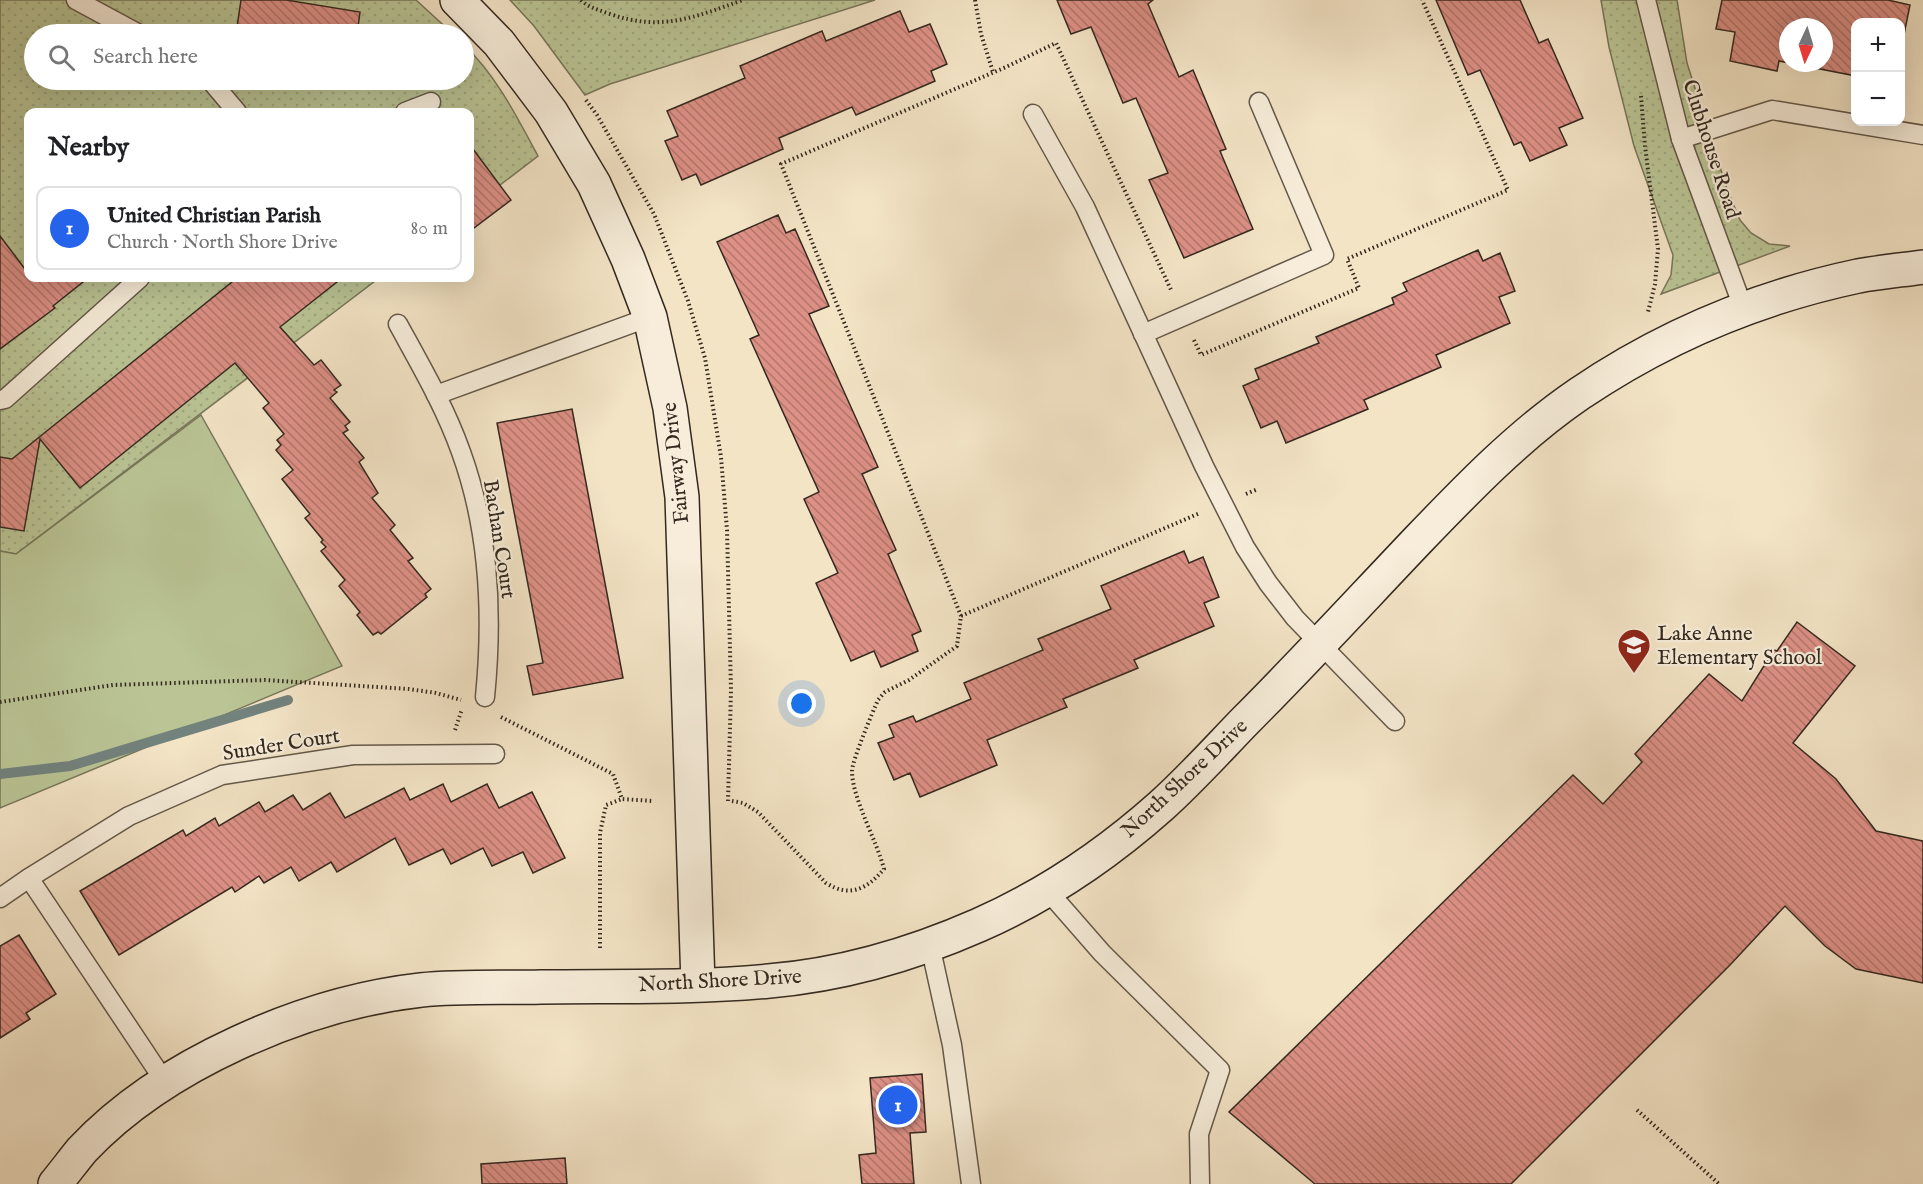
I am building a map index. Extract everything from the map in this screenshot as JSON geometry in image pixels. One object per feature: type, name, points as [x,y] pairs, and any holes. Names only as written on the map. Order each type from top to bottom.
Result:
[{"type":"street","name":"Fairway Drive","points":[[458,0],[499,43],[551,112],[594,184],[628,259],[650,317],[670,408],[681,488],[698,984]]},
{"type":"street","name":"North Shore Drive","points":[[55,1184],[82,1151],[112,1122],[165,1082],[239,1043],[286,1023],[355,1001],[423,990],[773,981],[844,969],[930,945],[983,924],[1047,890],[1087,864],[1161,806],[1320,646],[1351,610],[1458,498],[1515,444],[1578,395],[1646,354],[1720,318],[1790,294],[1860,276],[1923,267]]},
{"type":"lane","points":[[76,0],[120,24]]},
{"type":"lane","name":"Clubhouse Road","points":[[1646,0],[1681,139],[1744,310]]},
{"type":"lane","points":[[218,90],[234,108]]},
{"type":"lane","points":[[415,108],[431,102]]},
{"type":"lane","points":[[1143,334],[1324,255],[1259,102]]},
{"type":"lane","points":[[1681,139],[1772,110],[1923,135]]},
{"type":"lane","points":[[1033,114],[1085,207],[1245,547],[1295,618],[1395,721]]},
{"type":"lane","points":[[0,400],[5,399],[136,282]]},
{"type":"lane","points":[[436,395],[650,317]]},
{"type":"lane","name":"Bachan Court","points":[[398,324],[436,395],[461,452],[475,500],[488,586],[485,697]]},
{"type":"lane","name":"Sunder Court","points":[[0,898],[129,816],[222,775],[352,755],[495,754]]},
{"type":"lane","points":[[29,878],[165,1082]]},
{"type":"lane","points":[[1047,890],[1102,953],[1220,1070],[1199,1134],[1200,1184]]},
{"type":"lane","points":[[930,945],[952,1045],[971,1184]]},
{"type":"path","points":[[581,0],[588,7],[624,19],[654,24],[699,16],[743,0]]},
{"type":"path","points":[[975,0],[981,34],[993,72]]},
{"type":"path","points":[[732,801],[743,803],[758,812],[826,883],[837,890],[847,892],[856,890],[876,879],[885,869],[856,790],[852,768],[878,700],[885,692],[909,680],[957,646],[961,616],[782,164],[1006,67]]},
{"type":"path","points":[[1641,92],[1645,146],[1658,249],[1655,284],[1648,312]]},
{"type":"path","points":[[961,616],[1258,489]]},
{"type":"path","points":[[0,702],[113,685],[265,680],[409,689],[465,701]]},
{"type":"path","points":[[496,715],[517,723],[614,774],[622,799]]},
{"type":"path","points":[[600,948],[600,833],[606,805],[622,799],[653,801]]},
{"type":"path","points":[[1637,1110],[1719,1184]]},
{"type":"green space","points":[[0,0],[416,0],[442,24],[24,24],[24,90],[474,90],[474,55],[496,83],[538,156],[474,205],[474,108],[24,108],[24,282],[374,282],[16,554],[0,551]]},
{"type":"green space","points":[[510,0],[875,0],[610,84],[585,95],[534,26]]},
{"type":"green space","points":[[1601,0],[1677,0],[1687,63],[1727,189],[1740,220],[1751,233],[1769,244],[1790,246],[1661,294],[1671,275],[1673,255],[1634,146],[1609,47]]},
{"type":"green space","points":[[201,415],[342,666],[0,808],[0,551],[16,554]]},
{"type":"building","points":[[241,0],[286,0],[360,12],[358,24],[237,24]]},
{"type":"building","points":[[1057,0],[1153,0],[1148,4],[1179,77],[1193,70],[1226,149],[1220,151],[1253,229],[1184,258],[1149,180],[1168,173],[1136,98],[1123,103],[1091,27],[1071,34]]},
{"type":"building","points":[[1436,0],[1520,0],[1539,43],[1548,39],[1583,118],[1559,128],[1567,145],[1530,161],[1521,142],[1514,145],[1480,70],[1468,75]]},
{"type":"building","points":[[1722,0],[1888,0],[1910,5],[1905,30],[1905,18],[1851,18],[1851,75],[1833,72],[1833,18],[1779,18],[1777,71],[1730,61],[1735,32],[1716,29]]},
{"type":"building","points":[[900,11],[909,32],[930,24],[947,64],[931,71],[935,81],[856,115],[852,107],[779,138],[783,149],[701,185],[696,174],[682,180],[665,141],[678,136],[667,111],[745,78],[740,66],[822,31],[826,41]]},
{"type":"building","points":[[474,150],[511,200],[474,228]]},
{"type":"building","points":[[778,215],[786,233],[795,229],[829,306],[809,314],[878,467],[862,474],[896,550],[888,554],[921,631],[912,635],[918,651],[881,667],[874,651],[851,661],[816,583],[838,573],[804,499],[819,492],[750,339],[759,335],[717,242]]},
{"type":"building","points":[[0,236],[24,268],[24,282],[83,282],[53,306],[55,308],[0,349]]},
{"type":"building","points":[[1478,250],[1483,261],[1500,253],[1515,291],[1499,297],[1510,323],[1436,355],[1441,367],[1364,400],[1368,409],[1286,443],[1277,421],[1261,428],[1243,386],[1259,379],[1255,369],[1319,343],[1316,337],[1394,304],[1392,298],[1407,291],[1403,283]]},
{"type":"building","points":[[232,282],[337,282],[280,327],[314,365],[321,360],[341,385],[334,390],[337,392],[330,398],[350,422],[345,426],[348,430],[343,433],[364,458],[359,462],[378,493],[372,498],[395,525],[390,530],[413,558],[408,561],[431,589],[425,594],[427,597],[381,634],[378,632],[373,635],[357,615],[360,612],[339,586],[345,580],[321,551],[326,547],[321,542],[323,540],[305,518],[310,514],[282,479],[293,470],[276,450],[281,445],[277,440],[284,434],[263,408],[269,403],[235,363],[80,488],[40,439],[24,531],[0,527],[0,457],[12,459]]},
{"type":"building","points":[[572,409],[623,678],[533,695],[527,666],[543,663],[497,423]]},
{"type":"building","points":[[1184,551],[1189,563],[1203,557],[1219,597],[1204,603],[1214,626],[1134,660],[1138,668],[1063,699],[1067,707],[987,740],[997,765],[920,797],[910,773],[894,780],[878,743],[894,737],[889,725],[913,716],[916,722],[971,699],[964,683],[1043,650],[1038,639],[1111,609],[1101,586]]},
{"type":"building","points":[[1797,622],[1855,666],[1793,743],[1836,779],[1876,831],[1923,841],[1923,983],[1856,969],[1825,946],[1785,906],[1730,965],[1511,1184],[1315,1184],[1229,1112],[1573,775],[1603,804],[1642,762],[1635,754],[1709,674],[1742,701],[1774,650],[1777,651]]},
{"type":"building","points":[[443,784],[451,802],[487,784],[499,808],[532,792],[565,858],[533,873],[523,852],[492,866],[483,848],[451,864],[443,849],[409,865],[395,838],[337,872],[331,862],[299,881],[291,867],[264,883],[259,876],[235,892],[232,887],[119,955],[80,891],[183,830],[186,836],[215,818],[219,826],[259,802],[265,812],[293,795],[303,810],[330,793],[345,818],[404,788],[410,800]]},
{"type":"building","points":[[19,935],[56,994],[26,1013],[30,1019],[0,1038],[0,946]]},
{"type":"building","points":[[922,1074],[926,1132],[910,1133],[914,1184],[862,1184],[859,1155],[876,1153],[870,1078]]},
{"type":"building","points":[[565,1158],[567,1184],[482,1184],[481,1164]]},
{"type":"waterway","points":[[0,774],[70,766],[288,700]]},
{"type":"place","name":"Lake Anne Elementary School","points":[[1634,674]]},
{"type":"place","name":"United Christian Parish","points":[[898,1105]]}]
